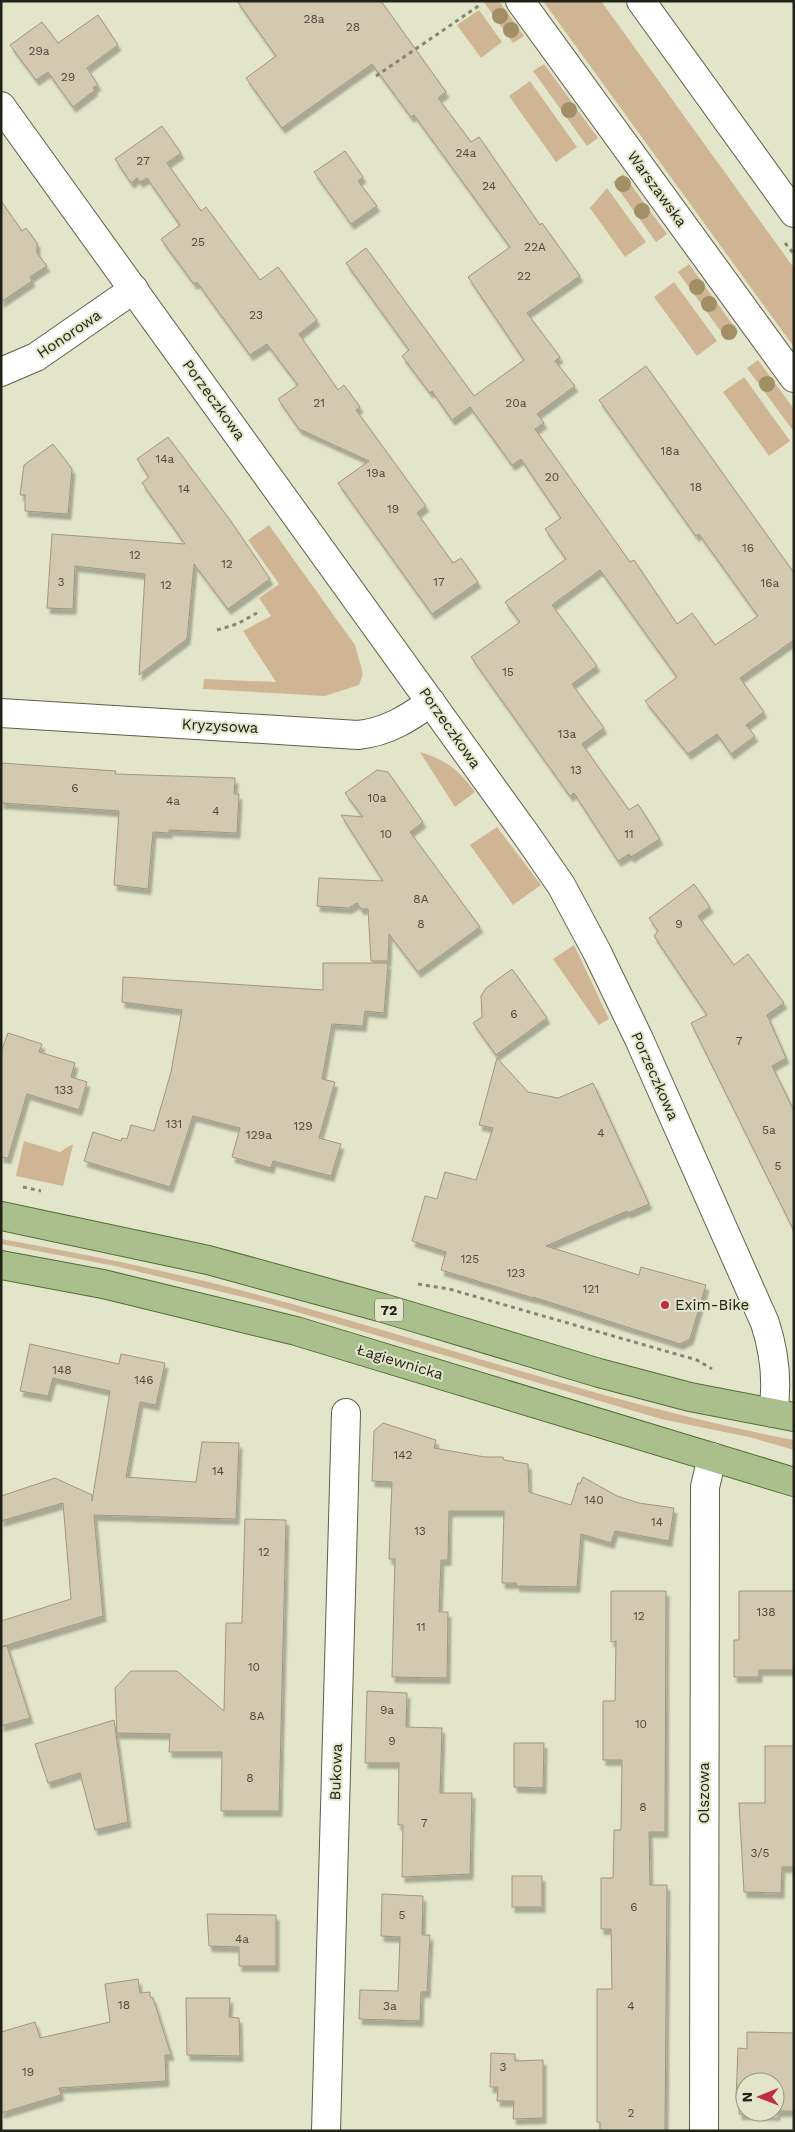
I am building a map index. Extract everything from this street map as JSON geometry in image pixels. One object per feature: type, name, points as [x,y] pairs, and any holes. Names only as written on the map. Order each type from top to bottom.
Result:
[{"type":"main road","name":"72","points":[[1,1216],[217,1263],[384,1308],[599,1374],[690,1397],[783,1415]]},
{"type":"main road","name":"Łagiewnicka","points":[[1,1265],[112,1286],[296,1331],[794,1482]]},
{"type":"street","name":"Warszawska","points":[[520,1],[794,378]]},
{"type":"street","points":[[641,1],[794,213]]},
{"type":"street","name":"Porzeczkowa","points":[[1,106],[431,702],[560,885],[597,952],[640,1040],[765,1323],[771,1340],[783,1415]]},
{"type":"street","name":"Honorowa","points":[[1,372],[36,357],[134,290]]},
{"type":"street","name":"Kryzysowa","points":[[1,713],[358,734],[382,730],[396,724],[431,702]]},
{"type":"street","name":"Bukowa","points":[[326,2131],[346,1413]]},
{"type":"street","name":"Olszowa","points":[[704,2131],[704,1497],[712,1457]]},
{"type":"path","points":[[376,76],[480,5]]},
{"type":"path","points":[[217,630],[237,624],[257,613]]},
{"type":"path","points":[[697,1360],[717,1372]]},
{"type":"shaded area","points":[[483,1],[499,1],[524,36],[513,43]]},
{"type":"shaded area","points":[[543,1],[601,1],[794,268],[794,347]]},
{"type":"shaded area","points":[[479,10],[502,42],[481,58],[457,25]]},
{"type":"shaded area","points":[[544,64],[598,138],[587,146],[533,71]]},
{"type":"shaded area","points":[[530,81],[577,147],[556,162],[509,96]]},
{"type":"shaded area","points":[[623,174],[667,234],[656,242],[613,182]]},
{"type":"shaded area","points":[[607,188],[646,242],[625,257],[590,208]]},
{"type":"shaded area","points":[[689,264],[738,332],[727,340],[678,272]]},
{"type":"shaded area","points":[[674,282],[717,341],[697,356],[654,297]]},
{"type":"shaded area","points":[[758,360],[794,409],[794,432],[747,368]]},
{"type":"shaded area","points":[[744,377],[790,441],[769,456],[723,392]]},
{"type":"shaded area","points":[[269,525],[355,645],[363,674],[359,685],[325,696],[203,689],[204,679],[276,682],[243,631],[271,616],[259,598],[279,584],[248,540]]},
{"type":"shaded area","points":[[420,752],[437,758],[458,772],[475,792],[455,807]]},
{"type":"shaded area","points":[[497,827],[541,885],[513,905],[470,845]]},
{"type":"shaded area","points":[[574,945],[609,1019],[599,1025],[553,959]]},
{"type":"shaded area","points":[[24,1141],[60,1152],[73,1145],[63,1186],[16,1176]]},
{"type":"shaded area","points":[[1,1239],[68,1251],[233,1288],[660,1410],[794,1440],[794,1450],[749,1437],[661,1419],[263,1302],[115,1266],[1,1244]]},
{"type":"building","points":[[237,1],[381,1],[446,92],[438,98],[471,142],[479,137],[540,225],[542,223],[580,276],[527,313],[560,357],[555,361],[575,386],[537,414],[544,423],[535,429],[630,562],[634,560],[677,624],[692,613],[715,645],[758,616],[699,534],[696,536],[599,400],[646,366],[794,573],[794,640],[740,678],[764,712],[746,725],[755,736],[731,754],[717,734],[688,754],[645,701],[677,677],[600,570],[552,605],[597,666],[572,684],[604,728],[582,744],[629,810],[638,804],[660,839],[631,857],[629,854],[618,861],[574,793],[570,796],[471,657],[520,622],[505,602],[566,559],[545,529],[561,518],[521,459],[512,465],[470,407],[452,420],[432,391],[430,393],[402,356],[409,350],[346,263],[366,248],[474,396],[524,360],[468,277],[510,247],[414,115],[411,117],[372,64],[282,128],[246,78],[276,56]]},
{"type":"building","points":[[98,15],[118,45],[87,68],[98,85],[93,88],[95,90],[73,107],[48,72],[36,80],[10,45],[42,22],[58,43]]},
{"type":"building","points":[[162,126],[181,153],[167,163],[201,211],[206,207],[260,280],[278,267],[317,320],[299,334],[338,390],[344,385],[360,407],[356,410],[426,506],[417,513],[453,563],[461,558],[478,582],[432,614],[338,483],[369,461],[299,429],[278,399],[298,385],[267,344],[250,355],[197,282],[194,284],[161,239],[180,225],[147,178],[140,182],[137,178],[131,183],[115,159]]},
{"type":"building","points":[[345,151],[363,177],[358,181],[377,206],[351,224],[314,172]]},
{"type":"building","points":[[1,201],[22,231],[26,228],[37,243],[37,253],[47,266],[30,277],[32,281],[1,302]]},
{"type":"building","points":[[168,437],[230,520],[270,579],[228,609],[194,564],[187,639],[139,675],[145,574],[75,566],[73,609],[47,608],[52,534],[185,544],[142,483],[149,477],[137,459]]},
{"type":"building","points":[[53,444],[72,469],[68,514],[25,511],[25,495],[20,495],[24,465]]},
{"type":"building","points":[[1,763],[116,771],[115,774],[235,778],[234,794],[239,794],[237,833],[169,830],[169,833],[153,832],[148,889],[114,885],[119,811],[1,803]]},
{"type":"building","points":[[377,770],[388,772],[423,822],[410,832],[480,927],[418,972],[389,934],[388,961],[371,961],[368,909],[361,909],[357,903],[349,908],[317,906],[319,878],[383,881],[341,815],[363,817],[345,793]]},
{"type":"building","points":[[694,884],[710,907],[698,916],[734,965],[748,954],[784,1003],[767,1015],[786,1058],[772,1066],[794,1111],[794,1231],[691,1023],[707,1015],[654,936],[658,931],[649,918]]},
{"type":"building","points":[[323,963],[388,963],[384,1013],[365,1011],[363,1026],[332,1024],[322,1079],[335,1082],[319,1138],[341,1144],[331,1176],[273,1161],[271,1168],[232,1157],[240,1128],[193,1116],[170,1187],[84,1161],[93,1132],[121,1141],[122,1138],[127,1139],[131,1125],[154,1131],[171,1072],[182,1010],[122,1002],[123,977],[323,990]]},
{"type":"building","points":[[512,969],[547,1018],[496,1055],[473,1023],[482,1017],[481,996],[486,988]]},
{"type":"building","points":[[8,1033],[42,1044],[39,1052],[75,1063],[71,1077],[87,1082],[79,1110],[27,1094],[8,1158],[1,1157],[1,1052]]},
{"type":"building","points":[[497,1058],[528,1092],[558,1098],[593,1083],[649,1204],[628,1213],[627,1211],[546,1246],[639,1275],[641,1267],[706,1285],[690,1339],[680,1344],[441,1270],[446,1252],[412,1241],[425,1196],[437,1199],[445,1172],[476,1180],[493,1128],[479,1125]]},
{"type":"building","points":[[30,1344],[119,1364],[121,1354],[165,1363],[156,1405],[140,1402],[126,1477],[196,1482],[202,1442],[239,1443],[236,1519],[94,1515],[103,1616],[1,1647],[1,1621],[71,1599],[63,1503],[1,1521],[1,1496],[55,1478],[92,1495],[92,1501],[110,1391],[53,1378],[48,1396],[20,1391]]},
{"type":"building","points":[[383,1423],[436,1440],[434,1448],[485,1457],[503,1457],[504,1460],[528,1464],[529,1492],[571,1505],[578,1483],[580,1484],[583,1477],[617,1496],[639,1503],[674,1508],[669,1541],[615,1531],[611,1543],[581,1534],[577,1587],[517,1586],[516,1583],[502,1583],[504,1511],[449,1511],[448,1560],[441,1560],[439,1612],[448,1612],[447,1678],[392,1677],[395,1559],[389,1559],[392,1482],[372,1481],[374,1431]]},
{"type":"building","points":[[245,1519],[286,1520],[279,1811],[221,1811],[222,1752],[169,1752],[170,1734],[117,1733],[115,1688],[131,1671],[177,1671],[224,1711],[226,1623],[242,1623]]},
{"type":"building","points":[[611,1591],[666,1591],[665,1832],[649,1832],[650,1885],[667,1885],[665,2131],[600,2131],[600,2122],[597,2122],[597,1989],[612,1989],[611,1929],[601,1929],[601,1878],[613,1878],[614,1830],[621,1830],[622,1760],[603,1760],[603,1701],[615,1701],[616,1641],[611,1642]]},
{"type":"building","points":[[739,1591],[794,1591],[794,1670],[759,1670],[759,1677],[734,1677],[734,1640],[739,1640]]},
{"type":"building","points":[[7,1646],[30,1718],[1,1726],[1,1647]]},
{"type":"building","points":[[367,1691],[407,1693],[406,1727],[442,1728],[440,1793],[472,1793],[470,1874],[402,1877],[403,1825],[398,1825],[399,1763],[365,1763]]},
{"type":"building","points":[[114,1720],[128,1822],[95,1830],[80,1773],[48,1783],[35,1744]]},
{"type":"building","points":[[514,1743],[544,1743],[543,1788],[514,1787]]},
{"type":"building","points":[[765,1746],[794,1746],[794,1867],[782,1867],[781,1893],[744,1892],[739,1803],[765,1803]]},
{"type":"building","points":[[512,1876],[542,1876],[542,1907],[512,1907]]},
{"type":"building","points":[[382,1894],[423,1896],[422,1935],[430,1935],[427,1992],[421,1992],[420,2021],[359,2019],[360,1990],[398,1991],[400,1937],[381,1936]]},
{"type":"building","points":[[207,1914],[276,1915],[276,1966],[239,1966],[239,1947],[209,1946]]},
{"type":"building","points":[[138,1979],[140,1993],[150,1992],[150,1997],[153,1998],[171,2055],[165,2055],[166,2081],[59,2088],[61,2095],[1,2113],[1,2032],[35,2022],[40,2038],[110,2022],[105,1984]]},
{"type":"building","points":[[186,1998],[230,1998],[229,2017],[239,2018],[240,2056],[187,2055]]},
{"type":"building","points":[[747,2032],[794,2033],[794,2111],[785,2111],[785,2072],[737,2072],[738,2048],[747,2049]]},
{"type":"building","points":[[491,2053],[515,2054],[515,2061],[543,2060],[543,2118],[513,2119],[514,2101],[497,2101],[498,2087],[490,2087]]},
{"type":"place","name":"Exim-Bike","points":[[665,1305]]}]
